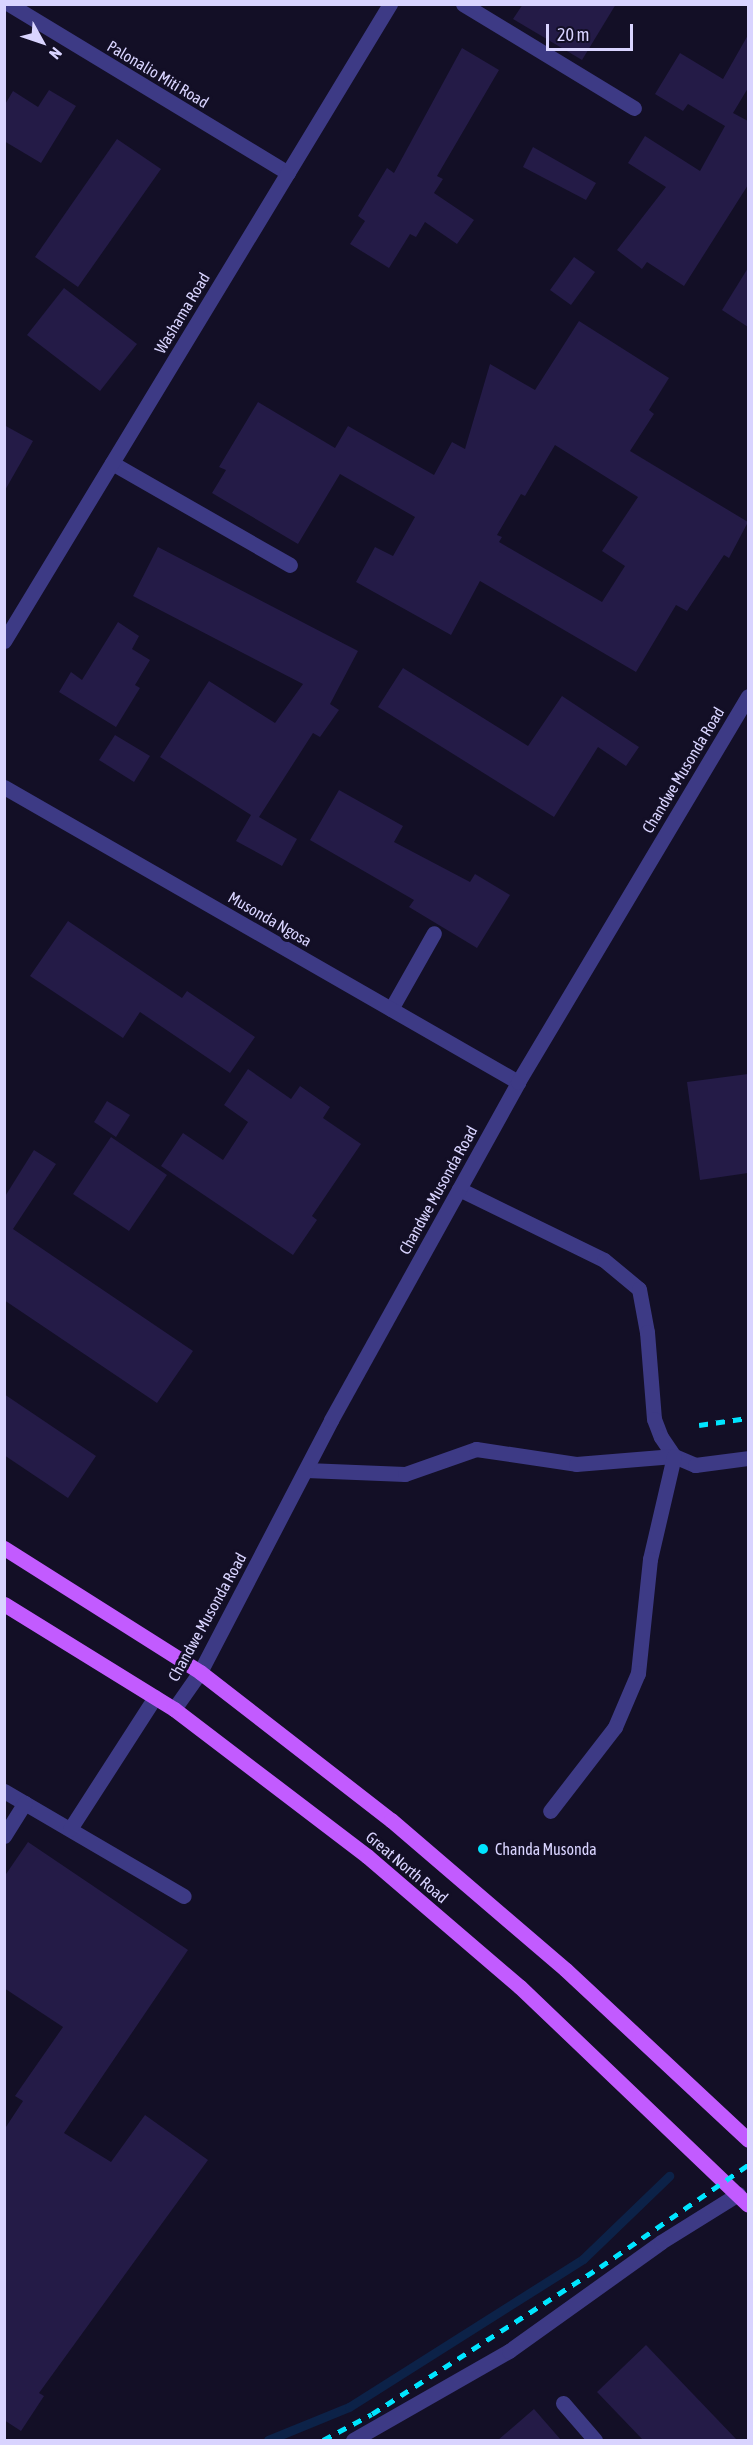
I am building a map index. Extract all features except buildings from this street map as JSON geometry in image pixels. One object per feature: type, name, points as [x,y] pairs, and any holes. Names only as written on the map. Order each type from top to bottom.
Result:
[{"type":"main road","name":"Great North Road","points":[[4,1548],[200,1672],[320,1763],[474,1888],[748,2140]]},
{"type":"main road","name":"Great North Road","points":[[4,1604],[174,1709],[367,1856],[444,1921],[632,2090],[743,2199]]},
{"type":"street","name":"Palonalio Miti Road","points":[[9,4],[288,173]]},
{"type":"street","name":"Washama Road","points":[[4,641],[390,4]]},
{"type":"street","points":[[463,4],[634,108]]},
{"type":"street","points":[[112,463],[290,565]]},
{"type":"street","name":"Chandwe Musonda Road","points":[[174,1709],[200,1672],[306,1470],[518,1082],[748,696]]},
{"type":"street","name":"Musonda Ngosa","points":[[4,787],[518,1082]]},
{"type":"street","points":[[391,1009],[434,933]]},
{"type":"street","points":[[459,1189],[604,1260],[639,1289],[647,1332],[654,1419],[674,1456],[650,1559],[638,1673],[615,1727],[550,1811]]},
{"type":"street","points":[[306,1470],[405,1474],[476,1449],[576,1464],[674,1456],[695,1465],[748,1458]]},
{"type":"street","points":[[70,1829],[155,1697]]},
{"type":"street","points":[[4,1791],[184,1896]]},
{"type":"street","points":[[4,1836],[25,1803]]},
{"type":"street","points":[[353,2440],[509,2351],[661,2242],[743,2199]]},
{"type":"street","points":[[563,2403],[595,2440]]},
{"type":"waterway","points":[[268,2440],[349,2407],[583,2259],[669,2176]]},
{"type":"railway","points":[[699,1425],[748,1418]]},
{"type":"railway","points":[[323,2440],[372,2414],[600,2267],[748,2165]]},
{"type":"place","name":"Chanda Musonda","points":[[483,1849]]}]
